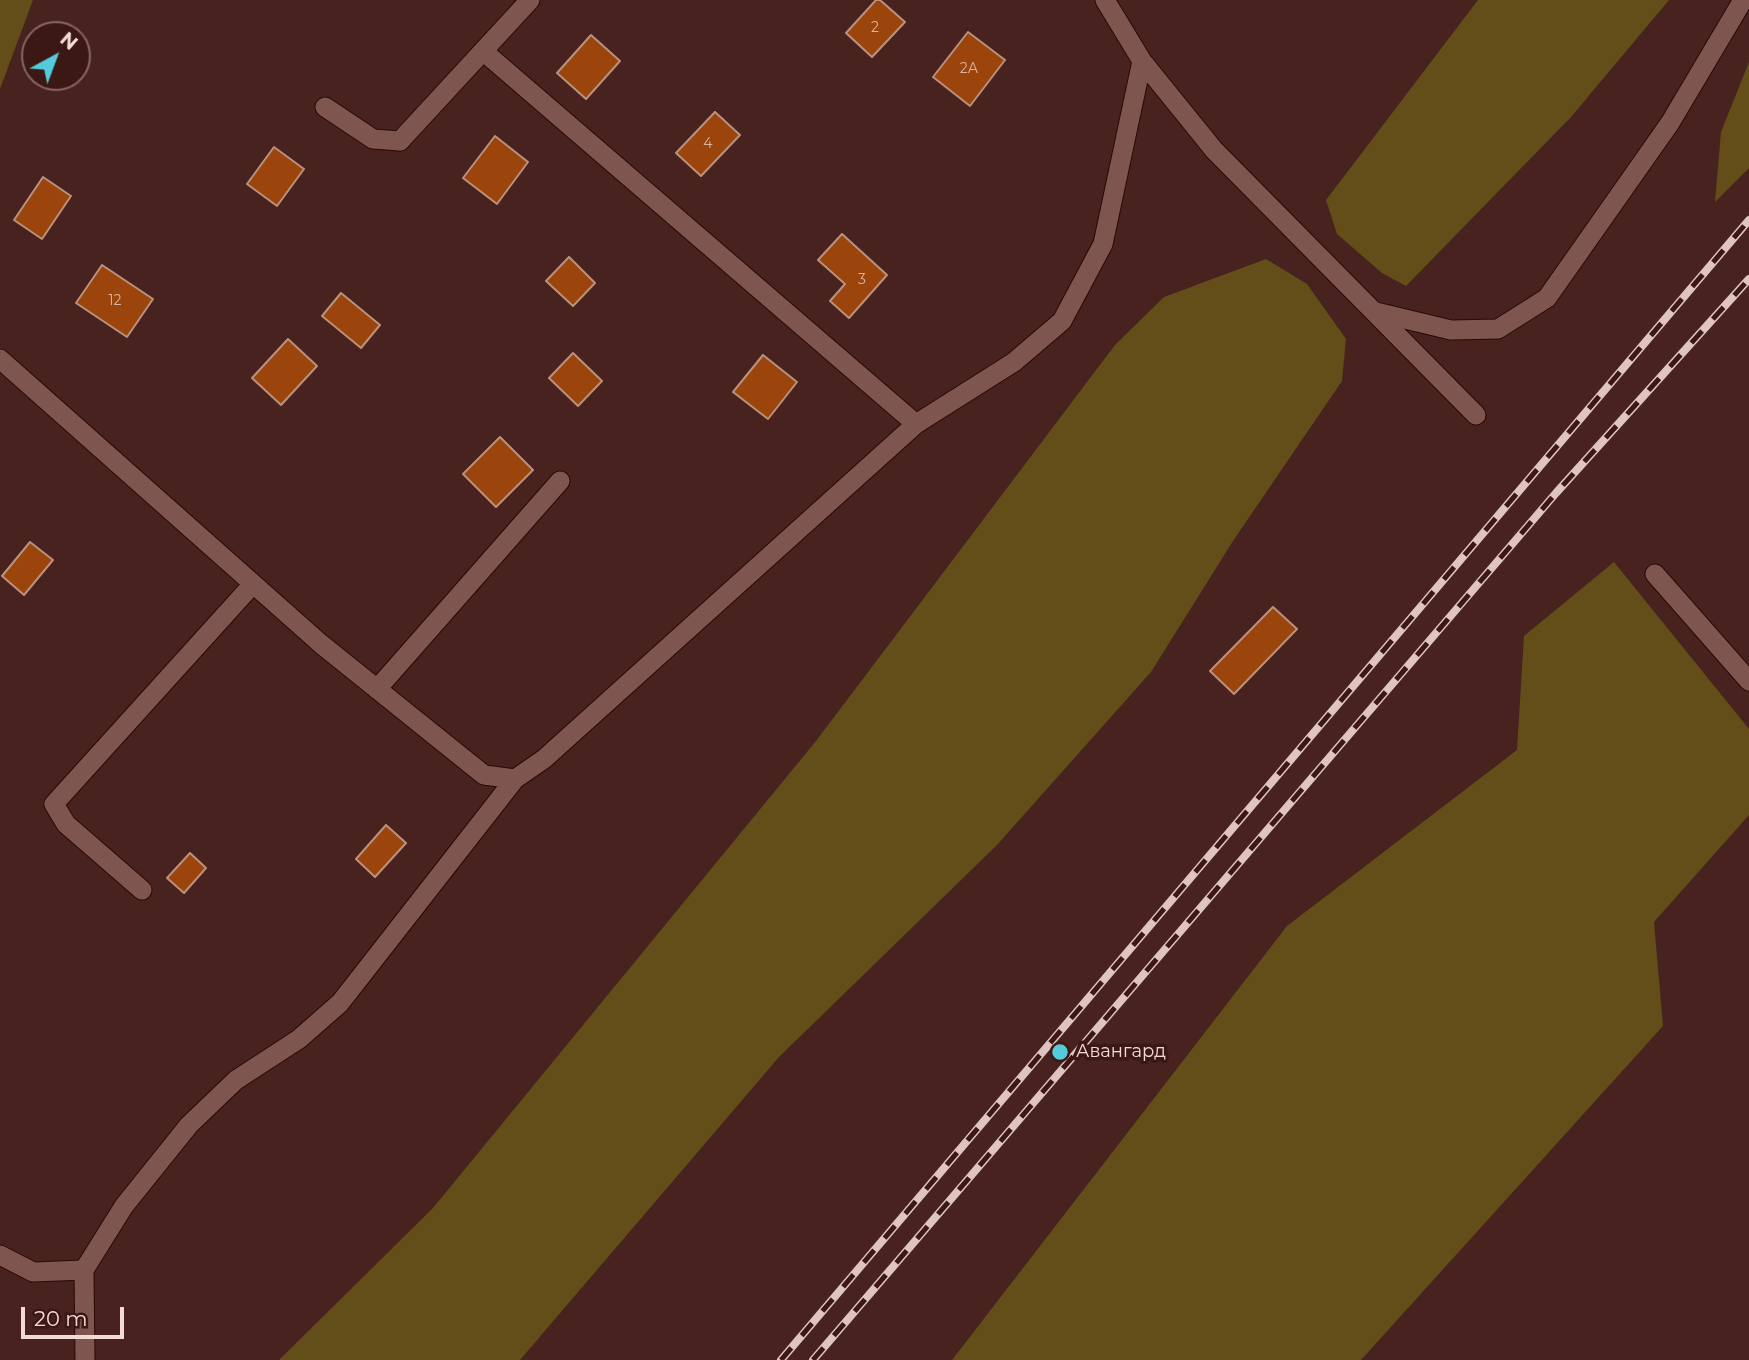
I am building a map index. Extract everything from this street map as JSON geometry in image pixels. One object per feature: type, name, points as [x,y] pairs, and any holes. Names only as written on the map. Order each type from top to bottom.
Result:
[{"type":"street","points":[[325,107],[373,139],[400,141],[530,0]]},
{"type":"street","points":[[1105,0],[1142,61],[1213,150],[1476,415]]},
{"type":"street","points":[[1375,312],[1451,330],[1498,329],[1547,298],[1670,123],[1743,0]]},
{"type":"street","points":[[483,51],[916,424]]},
{"type":"street","points":[[85,1360],[85,1270],[124,1206],[189,1125],[236,1080],[299,1039],[340,1003],[515,779],[544,758],[916,424],[1014,362],[1062,321],[1103,244],[1142,61]]},
{"type":"street","points":[[0,359],[321,645],[484,775],[515,779]]},
{"type":"street","points":[[377,690],[560,481]]},
{"type":"street","points":[[1655,575],[1749,681]]},
{"type":"street","points":[[142,890],[66,824],[54,804],[253,584]]},
{"type":"street","points":[[0,1255],[33,1272],[85,1270]]},
{"type":"shaded area","points":[[0,0],[33,0],[25,21],[21,21],[21,32],[0,89]]},
{"type":"shaded area","points":[[1478,0],[1669,0],[1571,117],[1406,286],[1382,273],[1337,234],[1326,200]]},
{"type":"shaded area","points":[[1749,62],[1749,168],[1715,202],[1721,132]]},
{"type":"shaded area","points":[[1266,259],[1307,284],[1346,339],[1342,381],[1233,541],[1151,672],[997,845],[779,1057],[520,1360],[279,1360],[433,1208],[816,741],[1115,345],[1164,297]]},
{"type":"shaded area","points":[[1614,562],[1749,729],[1749,815],[1654,922],[1663,1026],[1361,1360],[952,1360],[1287,926],[1517,750],[1524,636]]},
{"type":"building","points":[[876,0],[880,0],[905,22],[872,57],[846,33]]},
{"type":"building","points":[[968,32],[1005,60],[970,106],[933,77]]},
{"type":"building","points":[[591,35],[620,61],[586,99],[557,73]]},
{"type":"building","points":[[715,112],[740,135],[701,176],[676,153]]},
{"type":"building","points":[[495,136],[528,162],[497,204],[463,178]]},
{"type":"building","points":[[274,147],[304,169],[277,206],[247,184]]},
{"type":"building","points":[[43,177],[71,196],[42,239],[14,220]]},
{"type":"building","points":[[842,234],[887,275],[849,318],[830,301],[845,284],[818,260]]},
{"type":"building","points":[[569,257],[595,283],[573,306],[546,281]]},
{"type":"building","points":[[102,265],[153,299],[127,337],[76,303]]},
{"type":"building","points":[[341,293],[380,325],[361,348],[322,316]]},
{"type":"building","points":[[288,339],[317,366],[281,405],[252,378]]},
{"type":"building","points":[[573,353],[602,381],[578,406],[549,378]]},
{"type":"building","points":[[763,355],[797,382],[768,419],[733,392]]},
{"type":"building","points":[[500,437],[533,470],[496,507],[463,474]]},
{"type":"building","points":[[30,542],[53,560],[24,595],[2,576]]},
{"type":"building","points":[[1273,607],[1297,629],[1234,694],[1210,671]]},
{"type":"building","points":[[386,825],[406,843],[375,877],[356,859]]},
{"type":"building","points":[[190,853],[206,868],[184,893],[167,878]]},
{"type":"railway","points":[[781,1360],[1749,220]]},
{"type":"railway","points":[[813,1360],[1556,493],[1749,279]]},
{"type":"place","name":"Авангард","points":[[1060,1052]]}]
